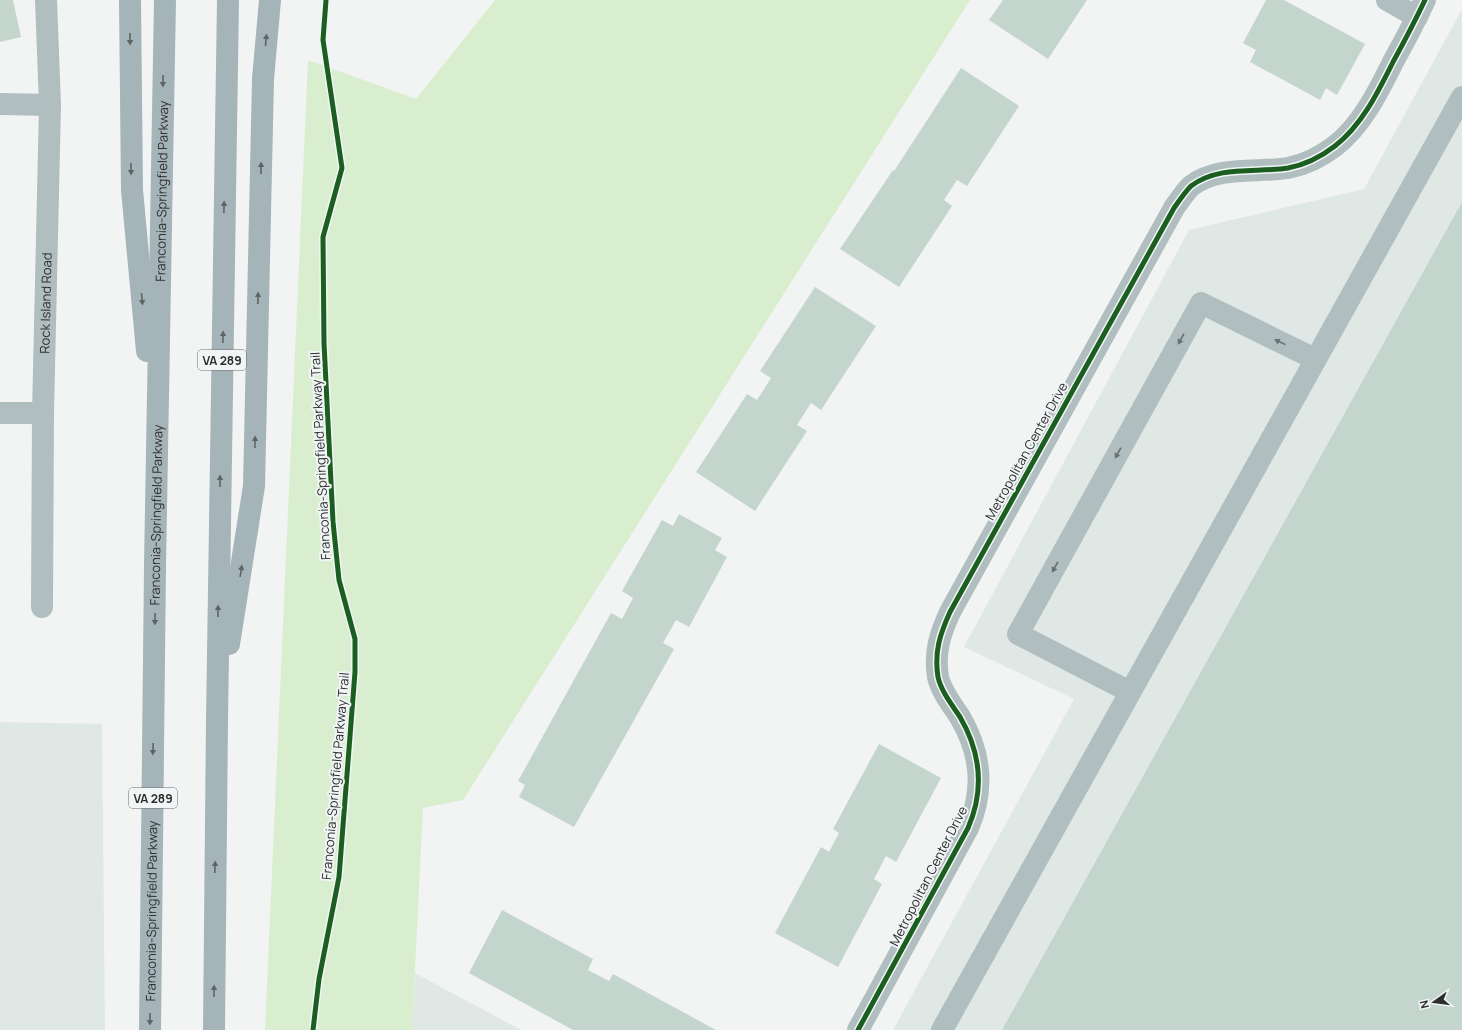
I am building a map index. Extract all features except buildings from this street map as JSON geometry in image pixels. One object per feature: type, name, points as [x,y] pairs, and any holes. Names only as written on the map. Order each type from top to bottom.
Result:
[{"type":"main road","points":[[130,0],[132,190],[157,462]]},
{"type":"main road","name":"Franconia-Springfield Parkway","points":[[150,1030],[157,462],[165,0]]},
{"type":"main road","name":"VA 289","points":[[214,1030],[217,720],[228,0]]},
{"type":"main road","points":[[217,720],[254,486],[263,79],[270,0]]},
{"type":"street","name":"Rock Island Road","points":[[42,607],[43,413],[50,105],[46,0]]},
{"type":"street","name":"Metropolitan Center Drive","points":[[858,1030],[975,814],[978,798],[979,772],[977,758],[965,726],[947,696],[939,678],[937,664],[940,634],[950,612],[1170,215],[1182,196],[1191,187],[1204,179],[1217,174],[1232,171],[1290,168],[1304,163],[1334,147],[1350,133],[1363,116],[1384,80],[1421,8],[1387,0]]},
{"type":"street","points":[[942,1030],[1462,97]]},
{"type":"street","points":[[0,104],[50,105]]},
{"type":"street","points":[[1130,692],[1018,634],[1201,303],[1315,359]]},
{"type":"street","points":[[0,413],[43,413]]},
{"type":"shaded area","points":[[1462,9],[1462,1030],[893,1030],[1074,699],[964,647],[1189,230],[1364,189]]},
{"type":"shaded area","points":[[0,722],[102,724],[105,1030],[0,1030]]},
{"type":"shaded area","points":[[415,973],[521,1030],[412,1030]]},
{"type":"green space","points":[[495,0],[970,0],[463,800],[423,808],[412,1030],[265,1030],[308,60],[416,99]]},
{"type":"cycle path","name":"Franconia-Springfield Parkway Trail","points":[[313,1030],[319,979],[339,877],[355,672],[355,639],[339,580],[333,522],[324,343],[323,237],[342,168],[323,40],[326,0]]},
{"type":"cycle path","points":[[858,1030],[968,828],[977,799],[978,771],[972,744],[960,717],[944,693],[938,677],[937,651],[943,628],[950,612],[1174,208],[1184,194],[1191,186],[1202,179],[1213,175],[1226,172],[1288,168],[1300,165],[1313,160],[1345,138],[1361,118],[1381,85],[1425,0]]}]
